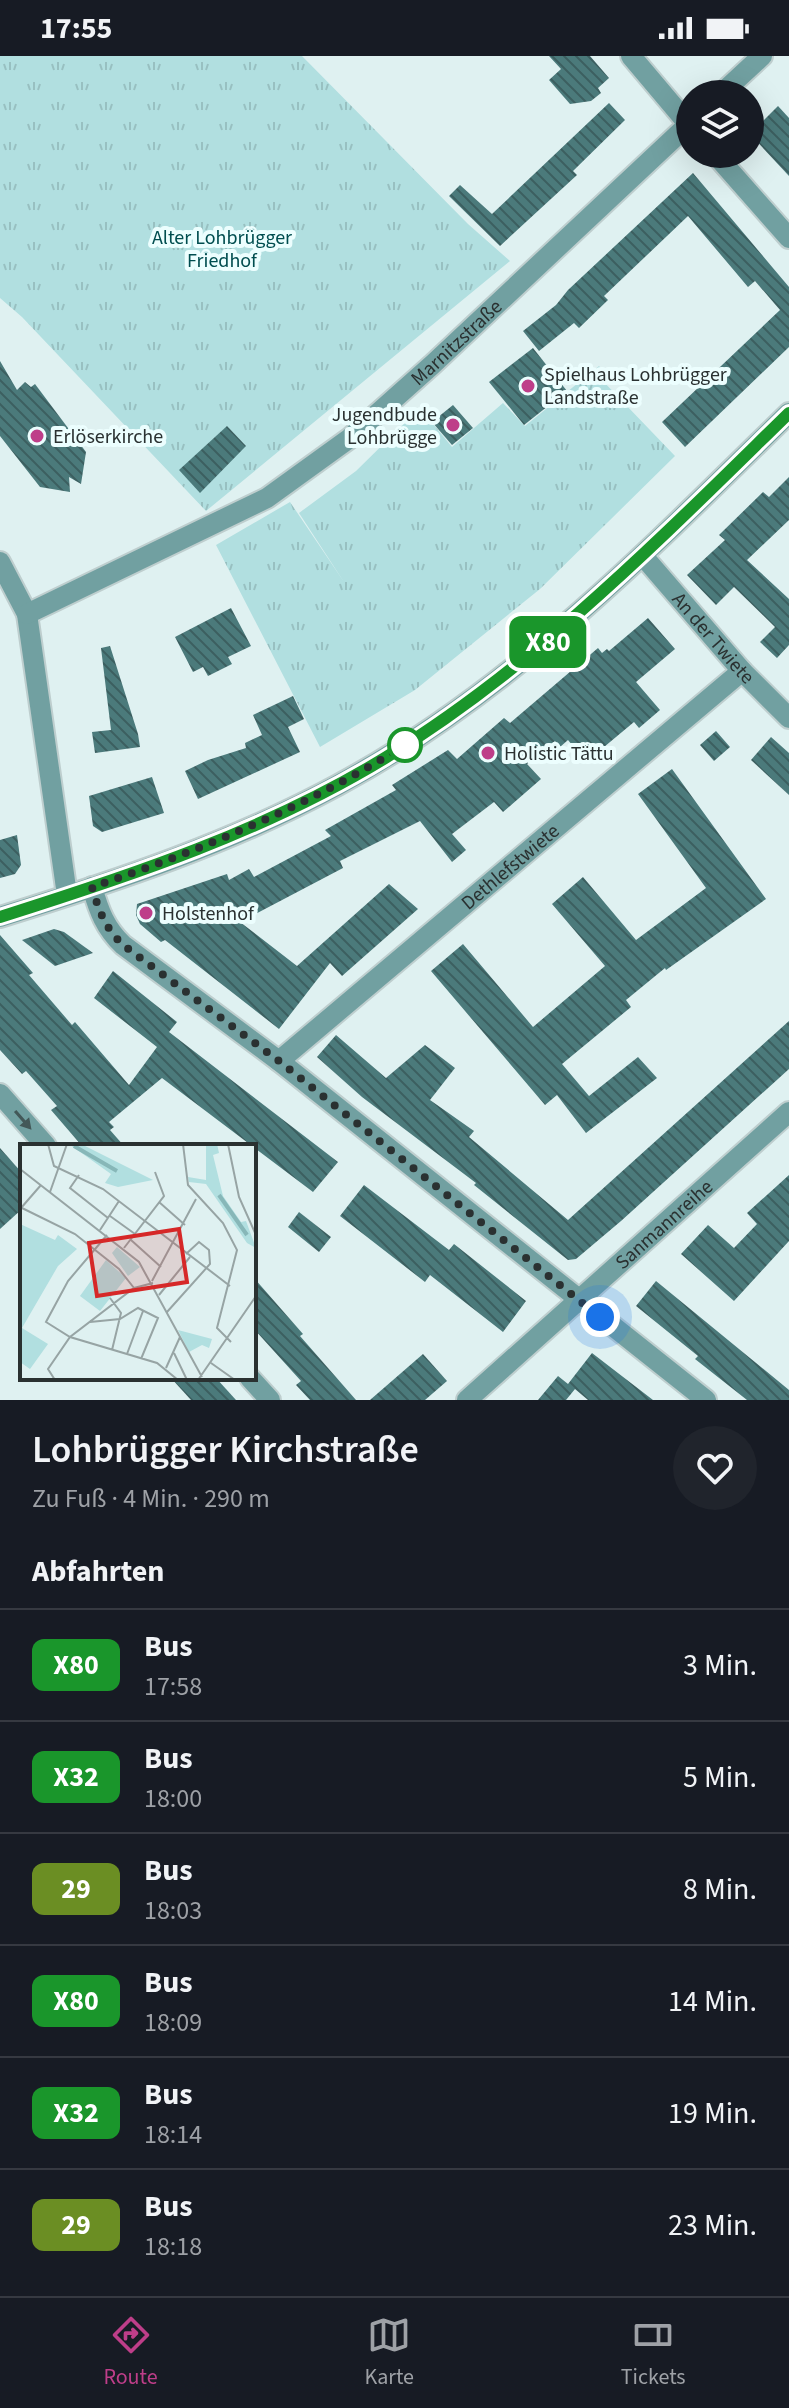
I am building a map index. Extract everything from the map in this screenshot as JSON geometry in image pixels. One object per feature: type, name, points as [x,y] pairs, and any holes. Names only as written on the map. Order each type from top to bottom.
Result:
[{"type":"street","points":[[631,56],[676,110]]},
{"type":"street","points":[[736,80],[762,56]]},
{"type":"street","name":"Marnitzstraße","points":[[27,614],[267,498],[350,438],[676,137]]},
{"type":"street","points":[[727,168],[789,238]]},
{"type":"street","points":[[0,917],[207,846],[271,818],[383,759],[426,732],[543,646],[643,556],[789,413]]},
{"type":"street","name":"An der Twiete","points":[[643,556],[742,671],[789,718]]},
{"type":"street","points":[[0,562],[27,614],[67,895]]},
{"type":"street","name":"Dethlefstwiete","points":[[279,1061],[742,671]]},
{"type":"street","points":[[92,887],[101,917],[110,933],[279,1061],[706,1400]]},
{"type":"street","points":[[0,1094],[44,1144]]},
{"type":"street","name":"Sanmannreihe","points":[[467,1400],[789,1112]]},
{"type":"street","points":[[252,1380],[270,1400]]},
{"type":"green space","name":"Alter Lohbrügger Friedhof","points":[[0,56],[302,56],[468,224],[510,261],[206,511],[22,317],[0,298]]},
{"type":"green space","points":[[599,366],[604,372],[601,379],[675,456],[540,589],[415,690],[320,747],[216,545],[290,502],[344,582],[299,513],[356,471],[420,408],[452,447],[503,403],[525,426]]},
{"type":"building","points":[[549,56],[590,56],[609,78],[598,88],[601,93],[591,101],[570,104],[549,80],[561,69]]},
{"type":"building","points":[[609,103],[625,120],[573,171],[577,175],[500,246],[449,196],[460,185],[492,214]]},
{"type":"building","points":[[778,106],[789,118],[789,176],[764,149],[764,120]]},
{"type":"building","points":[[693,173],[789,287],[789,347],[685,447],[662,422],[780,310],[755,281],[748,287],[688,216],[604,296],[608,300],[579,328],[574,323],[539,351],[523,331],[556,305],[568,290]]},
{"type":"building","name":"Spielhaus Lohbrügger Landstraße","points":[[533,348],[567,391],[524,425],[489,382]]},
{"type":"building","name":"Erlöserkirche","points":[[0,361],[17,390],[25,382],[31,387],[35,384],[86,452],[81,484],[69,477],[70,492],[40,487],[0,436]]},
{"type":"building","name":"Jugendbude Lohbrügge","points":[[453,405],[473,428],[452,445],[432,422]]},
{"type":"building","points":[[227,426],[246,446],[200,493],[179,470]]},
{"type":"building","points":[[789,477],[789,520],[747,560],[789,599],[789,645],[777,658],[760,642],[775,627],[734,587],[716,605],[687,575],[725,540],[719,535],[763,492],[769,497]]},
{"type":"building","points":[[231,608],[251,646],[228,657],[232,664],[208,676],[203,667],[193,672],[175,637]]},
{"type":"building","points":[[648,618],[675,649],[636,682],[660,710],[639,728],[634,722],[586,762],[568,740],[560,747],[555,741],[527,764],[541,779],[503,812],[494,802],[452,834],[466,850],[452,862],[420,821],[340,861],[343,868],[240,922],[297,966],[389,884],[418,909],[342,976],[330,963],[279,1029],[140,924],[136,915],[137,904],[227,874],[229,880],[249,869],[254,877],[331,836],[325,830],[396,790],[392,785],[448,750],[457,759],[504,718],[510,723],[598,648],[602,653],[607,649],[609,651]]},
{"type":"building","points":[[110,646],[140,747],[95,753],[92,732],[111,730],[101,648]]},
{"type":"building","points":[[293,696],[304,719],[288,727],[300,752],[198,799],[185,771],[246,748],[245,743],[262,735],[253,715]]},
{"type":"building","points":[[716,731],[730,747],[714,761],[700,745]]},
{"type":"building","points":[[771,737],[789,753],[789,795],[751,760]]},
{"type":"building","points":[[672,769],[766,899],[665,968],[626,1000],[631,1007],[562,1064],[589,1096],[638,1057],[657,1078],[586,1133],[557,1095],[545,1105],[431,971],[463,944],[533,1027],[605,966],[552,904],[583,877],[636,940],[706,888],[638,794]]},
{"type":"building","points":[[152,777],[164,813],[102,832],[93,826],[89,796]]},
{"type":"building","points":[[17,835],[21,865],[15,874],[0,878],[0,840]]},
{"type":"building","points":[[54,929],[64,932],[93,953],[55,966],[22,940]]},
{"type":"building","points":[[0,935],[72,1025],[75,1022],[129,1085],[157,1047],[94,998],[113,971],[177,1022],[169,1032],[338,1162],[313,1192],[256,1149],[256,1144],[249,1144],[162,1078],[109,1122],[114,1127],[110,1130],[122,1144],[80,1144],[51,1110],[57,1106],[26,1071],[22,1074],[0,1050]]},
{"type":"building","points":[[789,1021],[789,1069],[621,1221],[576,1259],[568,1260],[474,1185],[476,1183],[362,1097],[317,1057],[336,1035],[386,1078],[425,1045],[455,1068],[430,1100],[474,1131],[469,1137],[568,1220]]},
{"type":"building","points":[[0,1148],[20,1171],[20,1211],[0,1229]]},
{"type":"building","points":[[789,1175],[789,1241],[734,1301],[681,1254],[708,1225],[734,1248],[757,1224],[747,1213]]},
{"type":"building","points":[[364,1185],[449,1250],[454,1244],[526,1301],[503,1332],[430,1275],[425,1282],[340,1216]]},
{"type":"building","points":[[299,1212],[331,1237],[319,1252],[288,1227]]},
{"type":"building","points":[[256,1280],[356,1400],[310,1400],[296,1385],[301,1381],[256,1331]]},
{"type":"building","points":[[656,1281],[789,1390],[789,1400],[747,1400],[695,1359],[698,1356],[636,1306]]},
{"type":"building","points":[[592,1353],[653,1400],[588,1400],[575,1389],[566,1400],[538,1400],[558,1376],[568,1384]]},
{"type":"building","points":[[423,1354],[447,1381],[425,1400],[370,1400]]},
{"type":"building","points":[[173,1380],[218,1380],[236,1400],[191,1400]]},
{"type":"bus line","name":"X80","points":[[0,917],[207,846],[309,800],[426,732],[543,646],[643,556],[789,413]]},
{"type":"place","name":"Spielhaus Lohbrügger Landstraße","points":[[528,386]]},
{"type":"place","name":"Jugendbude Lohbrügge","points":[[453,425]]},
{"type":"place","name":"Erlöserkirche","points":[[37,436]]},
{"type":"place","name":"Holistic Tättu","points":[[488,753]]},
{"type":"place","name":"Holstenhof","points":[[146,913]]},
{"type":"route","points":[[405,745],[271,818],[207,846],[92,887],[101,917],[110,933],[123,945],[279,1061],[600,1317]]}]
